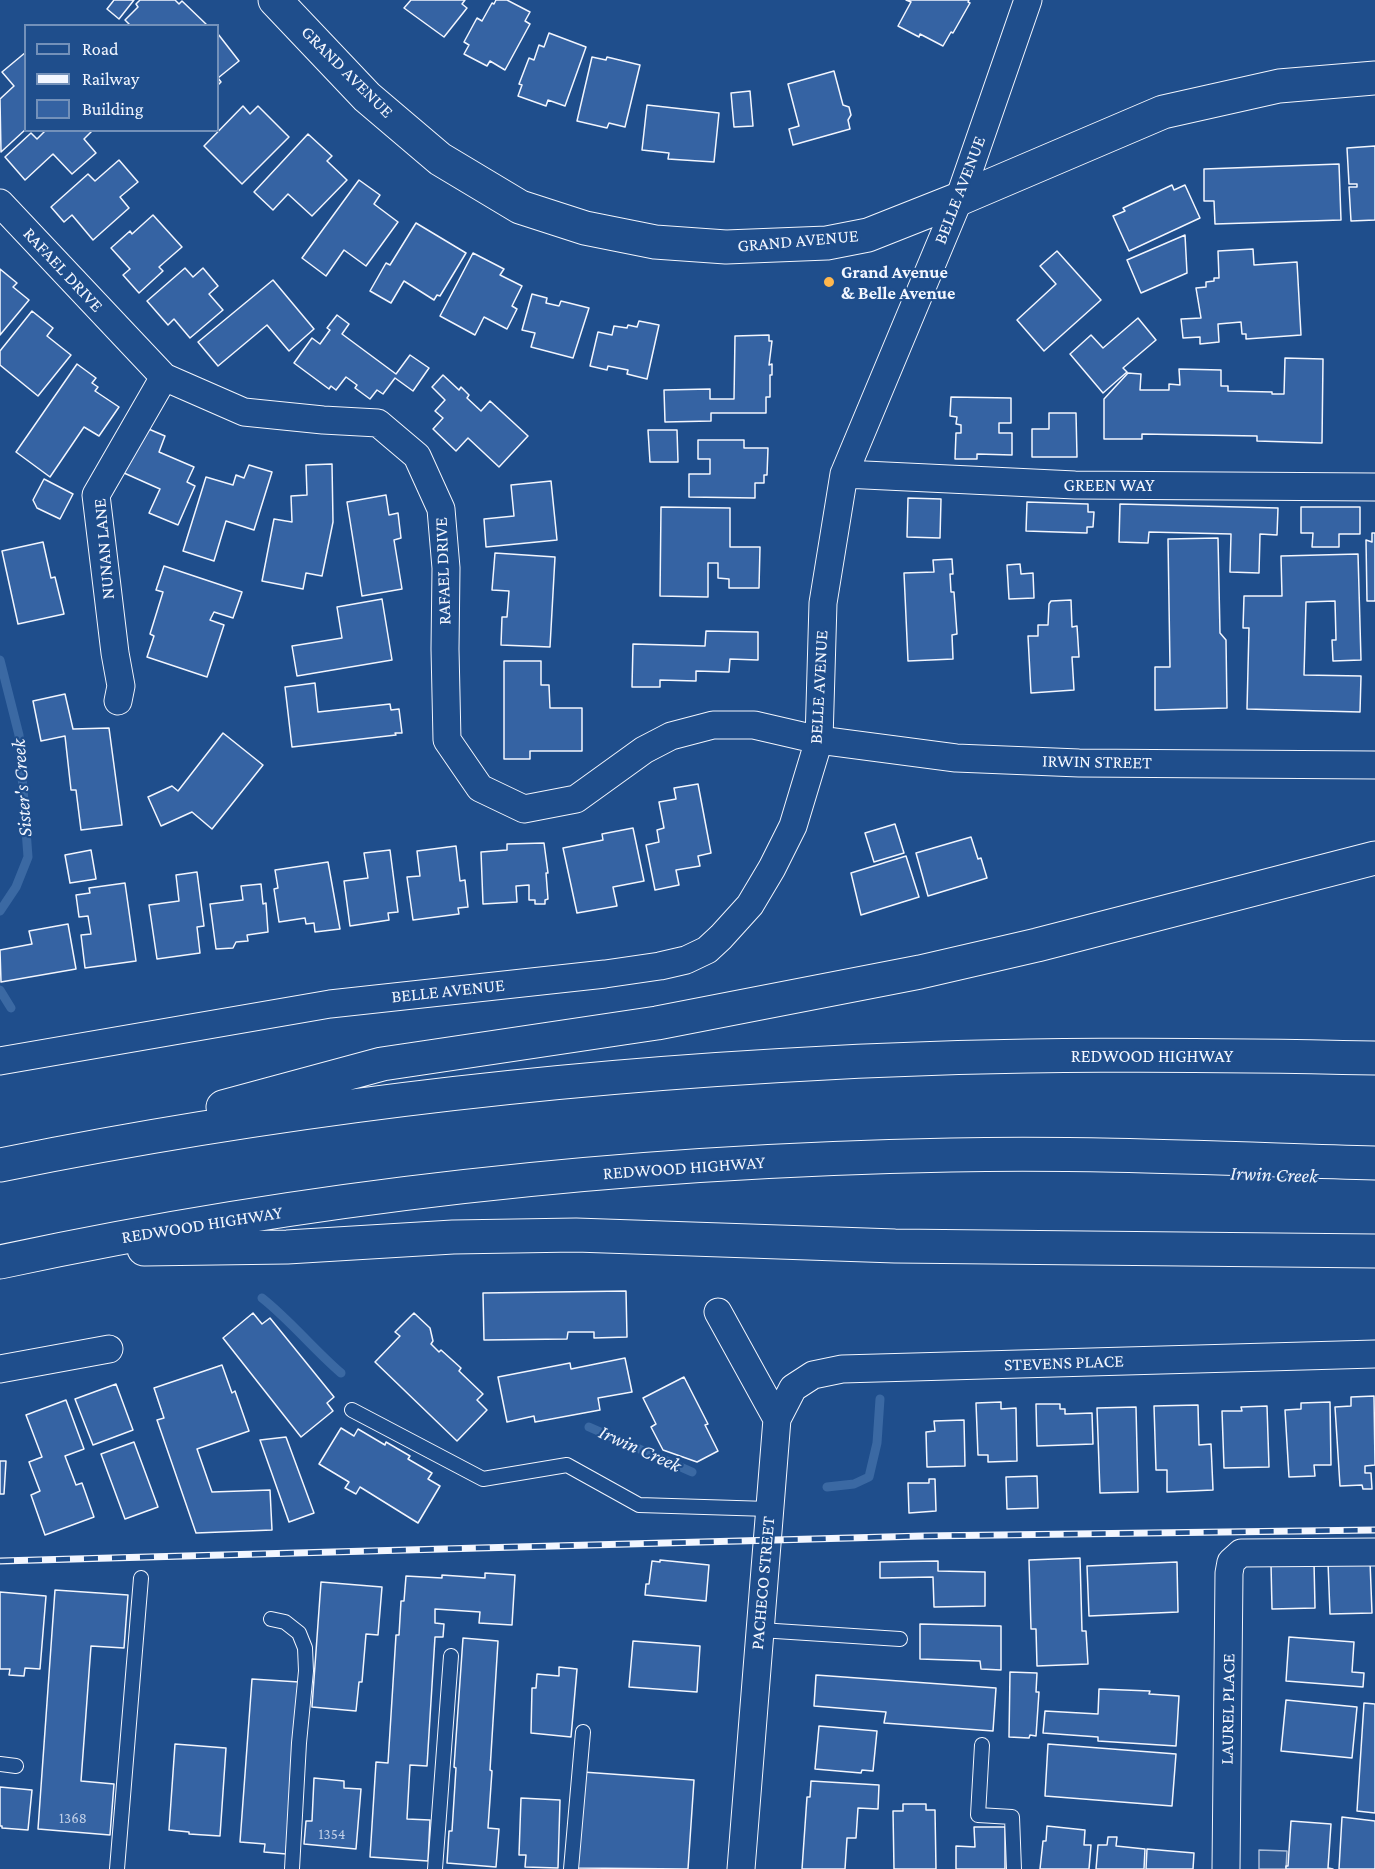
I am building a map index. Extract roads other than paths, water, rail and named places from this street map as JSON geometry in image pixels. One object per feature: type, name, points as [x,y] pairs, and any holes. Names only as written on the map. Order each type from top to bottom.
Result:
[{"type":"main road","name":"GRAND AVENUE","points":[[275,0],[367,97],[440,159],[520,207],[585,228],[655,242],[726,247],[827,243],[868,235],[1163,112],[1279,86],[1375,78]]},
{"type":"main road","points":[[65,1152],[382,1064],[657,1023],[873,982],[1001,954],[1375,858]]},
{"type":"main road","name":"REDWOOD HIGHWAY","points":[[0,1165],[191,1129],[423,1097],[574,1080],[700,1070],[958,1058],[1156,1056],[1375,1058]]},
{"type":"main road","name":"REDWOOD HIGHWAY","points":[[0,1262],[187,1226],[313,1206],[441,1189],[568,1176],[730,1164],[951,1155],[1168,1157],[1375,1163]]},
{"type":"main road","points":[[61,1249],[227,1249],[453,1237],[576,1235],[895,1246],[1375,1251]]},
{"type":"street","name":"BELLE AVENUE","points":[[0,1061],[330,1004],[605,974],[686,960],[707,950],[750,905],[793,826],[819,740],[823,603],[844,474],[959,199],[1028,0]]},
{"type":"street","name":"RAFAEL DRIVE","points":[[0,203],[164,377],[244,412],[378,423],[417,456],[441,509],[446,568],[447,740],[480,788],[524,809],[576,799],[644,750],[671,736],[713,725],[754,725],[819,740]]},
{"type":"street","name":"NUNAN LANE","points":[[118,701],[121,686],[96,495],[164,377]]},
{"type":"street","name":"GREEN WAY","points":[[844,474],[1075,485],[1375,486]]},
{"type":"street","name":"IRWIN STREET","points":[[819,740],[956,758],[1079,763],[1375,765]]},
{"type":"street","points":[[718,1312],[777,1419]]},
{"type":"street","points":[[0,1369],[109,1349]]},
{"type":"street","name":"STEVENS PLACE","points":[[777,1419],[793,1388],[813,1375],[842,1369],[1375,1354]]},
{"type":"street","name":"PACHECO STREET","points":[[741,1869],[777,1419]]},
{"type":"street","name":"LAUREL PLACE","points":[[1226,1869],[1229,1574],[1231,1562],[1241,1553],[1375,1552]]},
{"type":"lane","points":[[352,1410],[483,1479],[567,1465],[639,1505],[769,1509]]},
{"type":"lane","points":[[117,1869],[141,1578]]},
{"type":"lane","points":[[271,1619],[285,1622],[299,1633],[304,1648],[306,1671],[299,1743],[292,1869]]},
{"type":"lane","points":[[760,1630],[900,1639]]},
{"type":"lane","points":[[435,1869],[451,1656]]},
{"type":"lane","points":[[571,1869],[583,1732]]},
{"type":"lane","points":[[982,1745],[978,1815],[1012,1817],[1014,1869]]},
{"type":"lane","points":[[0,1764],[16,1766]]},
{"type":"waterway","name":"Sister's Creek","points":[[0,660],[19,735],[28,857],[16,887],[0,911]]},
{"type":"waterway","name":"Irwin Creek","points":[[0,990],[11,1008]]},
{"type":"waterway","name":"Irwin Creek","points":[[262,1298],[341,1373]]},
{"type":"waterway","name":"Irwin Creek","points":[[827,1487],[854,1484],[869,1477],[877,1443],[880,1399]]},
{"type":"waterway","name":"Irwin Creek","points":[[589,1427],[692,1472]]},
{"type":"railway","points":[[0,1561],[923,1536],[1375,1530]]},
{"type":"place","name":"Grand Avenue & Belle Avenue","points":[[829,282]]}]
